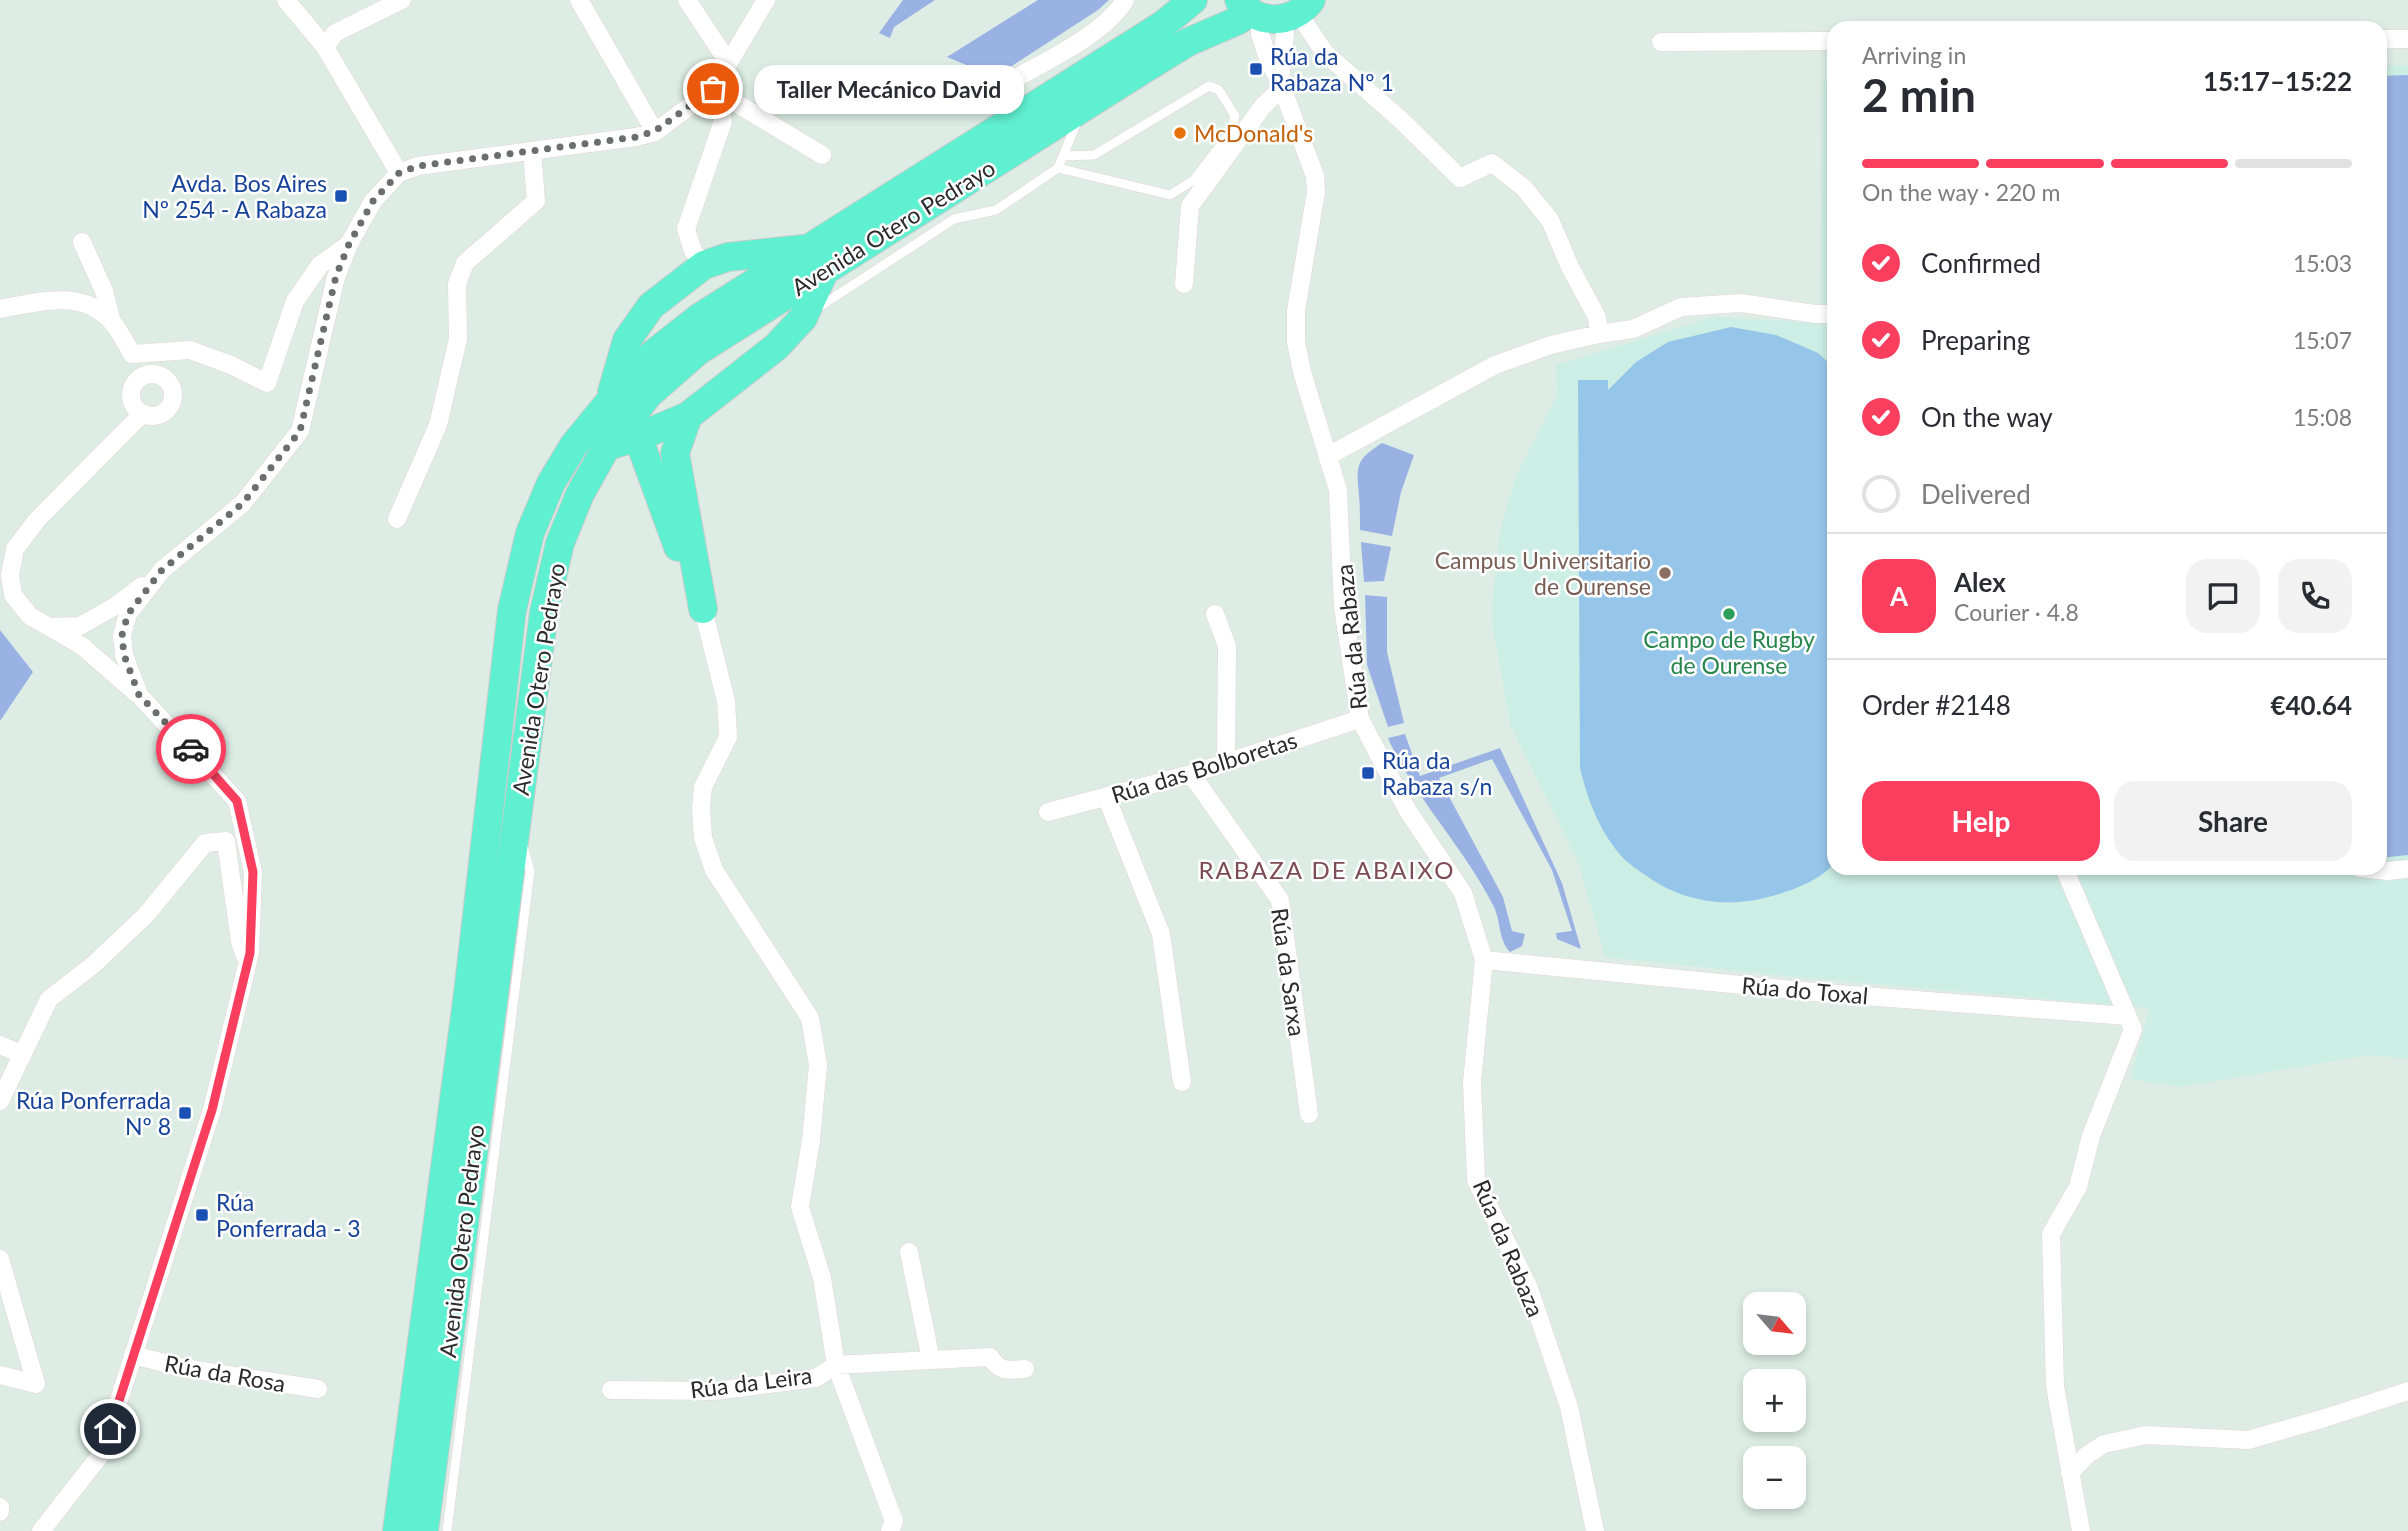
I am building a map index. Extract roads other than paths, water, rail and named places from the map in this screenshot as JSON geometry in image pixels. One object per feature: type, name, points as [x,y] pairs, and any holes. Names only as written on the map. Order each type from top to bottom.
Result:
[{"type":"main road","name":"Avenida Otero Pedrayo","points":[[424,1531],[544,612],[560,543],[580,494],[607,446],[649,394],[766,292],[1164,24],[1193,0]]},
{"type":"main road","name":"Avenida Otero Pedrayo","points":[[817,259],[1083,108],[1188,42],[1237,21],[1274,10]]},
{"type":"main road","points":[[607,446],[638,438],[688,416],[776,347],[803,318],[817,259],[716,261],[651,306],[627,340],[610,400]]},
{"type":"main road","points":[[716,261],[766,292],[776,347]]},
{"type":"main road","name":"Avenida Otero Pedrayo","points":[[397,1531],[468,993],[512,610],[530,533],[551,483],[574,445],[649,357],[700,317],[766,292]]},
{"type":"main road","points":[[651,306],[649,357],[678,392],[722,388]]},
{"type":"main road","points":[[688,416],[674,453],[703,609]]},
{"type":"main road","points":[[638,438],[703,609]]},
{"type":"street","points":[[286,0],[325,47],[399,173]]},
{"type":"street","points":[[325,47],[335,33],[402,0]]},
{"type":"street","points":[[579,0],[655,131]]},
{"type":"street","points":[[687,0],[728,62]]},
{"type":"street","points":[[49,627],[80,626],[117,606],[243,503],[300,431],[336,276],[349,244],[373,201],[399,173],[418,166],[636,137],[655,131],[713,89],[766,0]]},
{"type":"street","points":[[1011,81],[1090,34],[1120,8],[1125,0]]},
{"type":"street","points":[[1184,284],[1190,206],[1280,85],[1285,34],[1274,10]]},
{"type":"street","points":[[1274,10],[1402,121],[1460,178],[1492,163],[1524,188],[1550,220],[1570,267],[1597,317],[1599,334]]},
{"type":"street","name":"Rúa da Rabaza","points":[[1274,10],[1260,34],[1315,176],[1316,192],[1296,311],[1296,342],[1302,372],[1338,490],[1343,607],[1360,719],[1408,811],[1464,893],[1484,960],[1472,1082],[1476,1180],[1532,1298],[1569,1407],[1595,1531]]},
{"type":"street","points":[[2387,39],[2408,39]]},
{"type":"street","points":[[1661,42],[1827,41]]},
{"type":"street","points":[[713,89],[822,155]]},
{"type":"street","points":[[713,89],[723,121],[686,229],[692,251],[716,261]]},
{"type":"street","points":[[397,519],[438,425],[458,339],[457,284],[465,263],[536,201],[533,151]]},
{"type":"street","points":[[82,242],[104,291],[112,322]]},
{"type":"street","points":[[132,354],[190,350],[231,365],[267,383],[295,302],[320,265],[349,244]]},
{"type":"street","points":[[2,305],[61,298],[94,306],[112,322],[144,376]]},
{"type":"street","points":[[1328,456],[1495,365],[1552,345],[1633,329],[1681,307],[1741,303],[1827,314]]},
{"type":"street","points":[[153,374],[170,383],[173,396],[168,408],[163,412],[149,416],[137,409],[131,396],[135,382],[144,376],[153,374]]},
{"type":"street","points":[[41,1531],[102,1453],[212,1110],[250,953],[253,872],[237,801],[139,695],[82,646],[30,616],[13,595],[10,575],[15,549],[37,520],[143,413]]},
{"type":"street","points":[[139,695],[124,655],[122,635],[128,614],[162,570]]},
{"type":"street","points":[[703,609],[726,701],[728,737],[703,787],[703,838],[714,870],[810,1018],[818,1065],[811,1140],[800,1207],[822,1278],[836,1365],[894,1521],[890,1531]]},
{"type":"street","points":[[1215,614],[1227,646],[1226,762]]},
{"type":"street","name":"Rúa das Bolboretas","points":[[1048,812],[1191,774],[1360,719]]},
{"type":"street","name":"Rúa da Sarxa","points":[[1191,774],[1280,900],[1309,1114]]},
{"type":"street","points":[[1106,796],[1161,934],[1181,1082]]},
{"type":"street","points":[[0,1101],[49,999],[93,965],[146,915],[205,843],[226,841],[240,942],[248,962]]},
{"type":"street","points":[[2387,871],[2408,869]]},
{"type":"street","points":[[2067,875],[2133,1029],[2091,1136],[2078,1187],[2051,1234],[2055,1386],[2081,1531]]},
{"type":"street","name":"Rúa do Toxal","points":[[1484,960],[1824,993],[2127,1016]]},
{"type":"street","points":[[0,1045],[22,1054]]},
{"type":"street","points":[[909,1252],[930,1360]]},
{"type":"street","points":[[0,1259],[36,1384],[0,1375]]},
{"type":"street","name":"Rúa da Rosa","points":[[133,1355],[184,1368],[318,1388]]},
{"type":"street","name":"Rúa da Leira","points":[[611,1390],[715,1391],[816,1378],[836,1365],[930,1360],[990,1357],[997,1368],[1025,1369]]},
{"type":"street","points":[[2070,1473],[2087,1455],[2104,1444],[2146,1435],[2248,1440],[2408,1391]]},
{"type":"lane","points":[[1058,168],[1170,195],[1194,180],[1232,130],[1235,116],[1219,90],[1209,86],[1094,155],[1063,156]]},
{"type":"lane","points":[[803,318],[954,219],[996,210],[1058,168],[1083,108]]},
{"type":"lane","points":[[447,1531],[530,871],[516,820]]},
{"type":"place","name":"Rúa da Rabaza Nº 1","points":[[1256,69]]},
{"type":"place","name":"Taller Mecánico David","points":[[713,89]]},
{"type":"place","name":"McDonald's","points":[[1180,133]]},
{"type":"place","name":"Avda. Bos Aires Nº 254 - A Rabaza","points":[[341,196]]},
{"type":"place","name":"Campus Universitario de Ourense","points":[[1665,573]]},
{"type":"place","name":"Campo de Rugby de Ourense","points":[[1729,614]]},
{"type":"place","name":"Rúa da Rabaza s/n","points":[[1368,773]]},
{"type":"place","name":"Rúa Ponferrada Nº 8","points":[[185,1113]]},
{"type":"place","name":"Rúa Ponferrada - 3","points":[[202,1215]]},
{"type":"district","name":"RABAZA DE ABAIXO","points":[[1327,869]]}]
